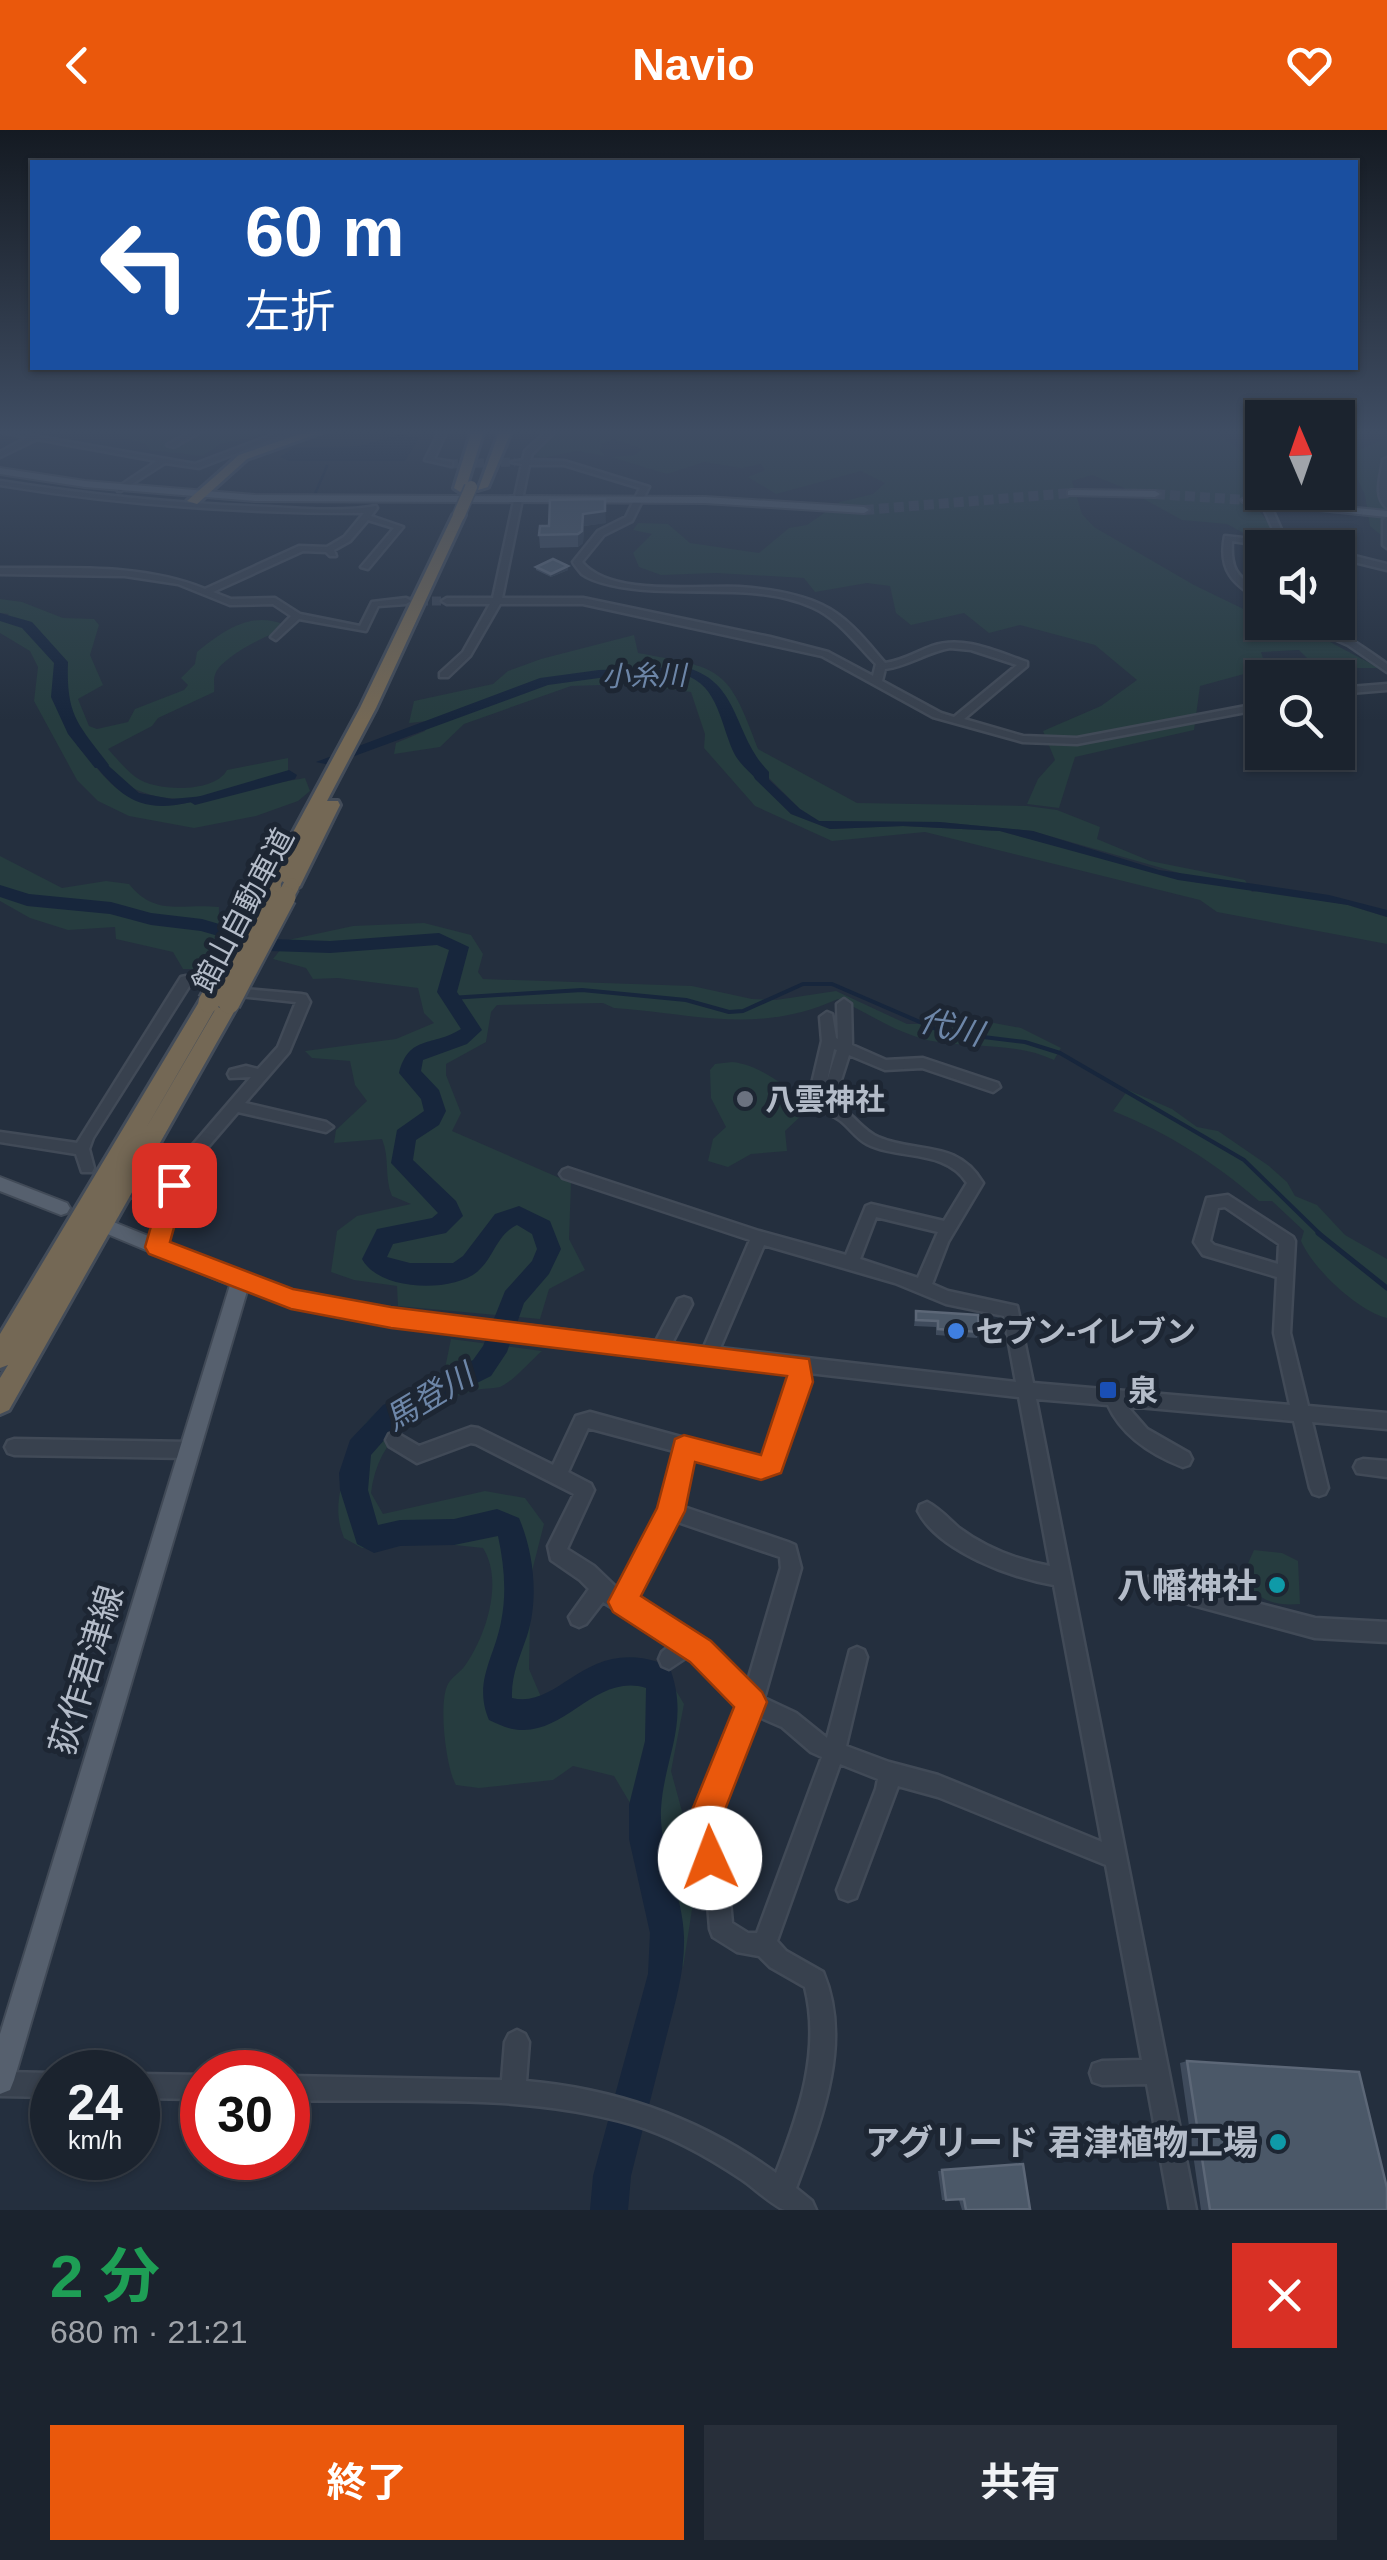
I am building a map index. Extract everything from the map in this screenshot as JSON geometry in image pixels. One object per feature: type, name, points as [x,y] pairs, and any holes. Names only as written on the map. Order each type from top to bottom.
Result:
[{"type":"highway","name":"館山自動車道","points":[[374,708],[454,527]]},
{"type":"highway","name":"館山自動車道","points":[[0,1402],[282,886],[374,708],[455,527]]},
{"type":"highway","name":"館山自動車道","points":[[0,1357],[222,995]]},
{"type":"main road","points":[[0,1184],[61,1208]]},
{"type":"main road","points":[[111,1228],[240,1281]]},
{"type":"main road","name":"荻作君津線","points":[[0,2082],[240,1281]]},
{"type":"street","points":[[206,592],[302,548],[331,552],[357,527]]},
{"type":"street","points":[[365,566],[399,527]]},
{"type":"street","points":[[444,675],[468,654],[497,600],[512,527]]},
{"type":"street","points":[[583,587],[576,562],[601,534],[615,527]]},
{"type":"street","points":[[1245,539],[1228,538],[1225,565],[1245,585]]},
{"type":"street","points":[[1355,559],[1387,567]]},
{"type":"street","points":[[0,571],[125,572],[180,582],[230,602],[275,601],[298,616],[362,628],[375,604],[406,601]]},
{"type":"street","points":[[583,587],[825,654],[916,705],[955,721],[1024,739],[1077,742],[1245,709]]},
{"type":"street","points":[[447,601],[497,600],[583,587],[743,590],[806,602],[836,617],[880,666],[896,666],[950,646],[979,649],[1024,664],[955,721]]},
{"type":"street","points":[[276,637],[298,616]]},
{"type":"street","points":[[1344,640],[1387,669]]},
{"type":"street","points":[[877,682],[880,666]]},
{"type":"street","points":[[1355,690],[1387,687]]},
{"type":"street","points":[[87,1168],[82,1149],[186,980],[222,995],[300,998],[304,1002],[284,1049],[183,1166],[166,1204],[157,1247]]},
{"type":"street","points":[[844,1004],[845,1046],[825,1108],[849,1117],[864,1137],[956,1162],[971,1172],[976,1183],[948,1228],[923,1287]]},
{"type":"street","points":[[802,1107],[814,1100],[829,1041],[827,1017]]},
{"type":"street","points":[[829,1041],[885,1065],[923,1063],[993,1087]]},
{"type":"street","points":[[235,1074],[262,1076]]},
{"type":"street","points":[[236,1106],[326,1127]]},
{"type":"street","points":[[0,1137],[82,1149]]},
{"type":"street","points":[[568,1174],[759,1237],[851,1262],[946,1297],[1011,1311],[1184,2210]]},
{"type":"street","points":[[135,1193],[166,1204]]},
{"type":"street","points":[[1284,1272],[1209,1250],[1202,1242],[1212,1202],[1228,1201],[1286,1241],[1282,1333],[1304,1412],[1319,1488]]},
{"type":"street","points":[[851,1262],[870,1210],[948,1228]]},
{"type":"street","points":[[710,1355],[759,1237]]},
{"type":"street","points":[[240,1281],[346,1312],[476,1328],[1024,1390],[1387,1421]]},
{"type":"street","points":[[660,1349],[684,1304]]},
{"type":"street","points":[[561,1468],[582,1422],[590,1420],[761,1468],[772,1464],[800,1382],[800,1367]]},
{"type":"street","points":[[1114,1396],[1120,1415],[1137,1433],[1182,1459]]},
{"type":"street","points":[[396,1440],[416,1454],[478,1436],[585,1490],[556,1546],[558,1554],[602,1588],[701,1651],[752,1702],[789,1720],[834,1753],[938,1786],[1115,1858]]},
{"type":"street","points":[[14,1447],[189,1450]]},
{"type":"street","points":[[623,1602],[671,1511],[684,1447]]},
{"type":"street","points":[[1363,1468],[1387,1469]]},
{"type":"street","points":[[671,1511],[788,1551],[790,1568],[752,1702],[702,1825],[718,1891],[720,1930],[744,1944],[764,1945],[778,1959],[815,1980],[822,1998],[823,2055],[782,2192]]},
{"type":"street","points":[[926,1511],[966,1547],[996,1562],[1060,1577]]},
{"type":"street","points":[[1152,1585],[1315,1628],[1387,1632]]},
{"type":"street","points":[[579,1618],[602,1588]]},
{"type":"street","points":[[669,1659],[688,1644]]},
{"type":"street","points":[[764,1945],[834,1753],[857,1657]]},
{"type":"street","points":[[848,1890],[887,1789],[889,1773]]},
{"type":"street","points":[[512,2094],[517,2042]]},
{"type":"street","points":[[1102,2072],[1157,2072]]},
{"type":"street","points":[[0,2082],[30,2084]]},
{"type":"street","points":[[310,2089],[512,2094],[580,2100],[669,2124],[704,2141],[803,2210]]},
{"type":"green space","points":[[672,527],[690,543],[759,553],[795,527],[1094,527],[1245,610],[1245,640],[1326,640],[1379,668],[1355,668],[1355,660],[1309,660],[1299,650],[1261,652],[1264,660],[1245,660],[1245,674],[1200,686],[1194,730],[1075,757],[1059,808],[1027,804],[1038,779],[1055,760],[1043,731],[1101,706],[1137,680],[1095,645],[1020,625],[989,633],[964,613],[911,625],[896,613],[890,586],[867,583],[815,592],[804,578],[716,573],[661,575],[639,567],[633,553],[652,534],[633,530]]},
{"type":"green space","points":[[1233,527],[1274,530],[1245,530],[1245,534]]},
{"type":"green space","points":[[1371,527],[1387,527],[1387,540]]},
{"type":"green space","points":[[0,599],[22,602],[63,618],[94,619],[99,625],[90,655],[103,685],[78,699],[89,726],[97,729],[128,722],[135,709],[184,690],[188,685],[181,678],[195,664],[197,652],[226,631],[259,620],[283,624],[278,632],[225,662],[215,675],[214,692],[158,718],[152,726],[108,749],[137,778],[171,788],[211,783],[227,770],[288,758],[288,772],[277,783],[305,778],[310,791],[298,801],[256,816],[194,828],[129,816],[98,801],[77,780],[34,701],[38,667],[30,651],[0,633],[0,620],[9,614],[0,613]],"holes":[[[78,745],[93,749],[113,774],[139,791],[185,799],[224,795],[167,805],[135,800],[111,783]]]},
{"type":"green space","points":[[634,635],[638,653],[688,663],[718,676],[738,702],[758,749],[857,803],[1057,810],[1100,827],[1097,839],[1150,861],[1245,880],[1252,892],[1261,890],[1348,905],[1387,917],[1387,944],[1217,912],[1200,900],[925,832],[832,841],[755,806],[704,748],[705,734],[691,692],[634,684],[571,686],[464,724],[440,747],[394,754],[396,743],[425,731],[428,721],[409,723],[414,701],[493,684],[508,671]],"holes":[[[751,760],[800,809],[819,821],[939,822],[1032,831],[1179,873],[1199,883],[1000,831],[903,826],[830,829],[791,814],[752,774]]]},
{"type":"green space","points":[[0,856],[62,888],[106,881],[129,884],[159,905],[219,907],[218,949],[197,969],[183,969],[173,952],[116,939],[115,927],[68,930],[30,918],[0,901]]},
{"type":"green space","points":[[424,923],[471,935],[483,954],[478,972],[483,979],[692,986],[776,1000],[836,991],[907,1024],[994,1023],[1021,1028],[1061,1048],[1054,1060],[1012,1048],[925,1039],[838,999],[809,1010],[754,1019],[614,1008],[603,1003],[497,1005],[491,1012],[486,1042],[446,1064],[446,1075],[461,1113],[452,1131],[571,1183],[569,1239],[585,1270],[549,1289],[540,1319],[398,1306],[397,1286],[354,1280],[331,1272],[337,1231],[357,1216],[411,1204],[392,1196],[382,1139],[334,1143],[336,1130],[367,1101],[355,1085],[350,1061],[312,1058],[305,1051],[396,1039],[434,1023],[424,1013],[418,988],[338,978],[313,979],[306,968],[273,959],[288,940],[353,926]]},
{"type":"green space","points":[[732,1062],[759,1070],[798,1095],[802,1115],[785,1131],[787,1151],[751,1154],[728,1167],[708,1161],[713,1139],[726,1127],[711,1098],[710,1070],[715,1064]]},
{"type":"green space","points":[[1128,1090],[1172,1109],[1197,1127],[1218,1131],[1269,1166],[1287,1182],[1295,1196],[1317,1205],[1345,1235],[1387,1259],[1387,1318],[1363,1307],[1326,1276],[1301,1241],[1304,1231],[1272,1201],[1259,1201],[1190,1150],[1113,1111]]},
{"type":"green space","points":[[451,1339],[542,1351],[500,1387],[456,1396],[406,1425],[383,1455],[371,1493],[383,1514],[485,1491],[525,1498],[544,1524],[531,1575],[529,1669],[541,1697],[618,1660],[634,1657],[650,1662],[666,1677],[684,1704],[671,1771],[698,1870],[683,1968],[655,1845],[614,1776],[573,1766],[553,1780],[479,1788],[456,1785],[452,1777],[446,1750],[445,1693],[472,1655],[490,1609],[492,1576],[483,1548],[417,1541],[362,1548],[344,1538],[339,1496],[359,1433],[393,1401],[443,1378]]},
{"type":"green space","points":[[1254,1550],[1282,1553],[1298,1561],[1300,1604],[1272,1602],[1249,1588],[1246,1568]]},
{"type":"water","points":[[82,742],[139,793],[172,799],[225,794],[166,806],[135,800],[101,772],[77,745]]},
{"type":"water","points":[[744,756],[800,809],[819,821],[939,822],[1033,831],[1159,870],[1329,895],[1387,910],[1387,917],[1348,905],[1178,880],[1000,831],[903,826],[830,829],[791,814],[755,779]]},
{"type":"building","points":[[540,527],[582,527],[578,534],[539,535]]},
{"type":"building","points":[[553,559],[568,566],[551,574],[536,567]]},
{"type":"building","points":[[916,1311],[978,1315],[979,1332],[938,1329],[938,1321],[916,1320]]},
{"type":"building","name":"アグリード 君津植物工場","points":[[1187,2061],[1359,2072],[1387,2188],[1387,2210],[1210,2210]]},
{"type":"building","points":[[1023,2164],[1030,2209],[966,2210],[964,2199],[946,2200],[942,2170]]},
{"type":"waterway","name":"小糸川","points":[[0,617],[27,625],[61,662],[59,697],[76,734],[101,765]]},
{"type":"waterway","name":"小糸川","points":[[324,762],[545,681],[599,674],[684,671],[700,675],[721,698],[744,756],[763,776]]},
{"type":"waterway","name":"小糸川","points":[[195,800],[289,775]]},
{"type":"waterway","name":"馬登川","points":[[0,891],[27,900],[111,908],[151,919],[202,925],[270,945],[330,947],[439,939],[459,947],[447,992],[472,1030],[460,1039],[414,1056],[410,1073],[431,1096],[435,1111],[431,1119],[405,1136],[402,1163],[448,1207],[451,1216],[438,1226],[385,1236],[374,1259],[395,1271],[439,1275],[459,1271],[472,1263],[493,1229],[503,1220],[519,1215],[542,1228],[549,1249],[541,1267],[514,1298],[494,1352],[482,1368],[392,1413],[359,1449],[353,1473],[354,1490],[367,1535],[374,1540],[400,1533],[454,1532],[497,1522],[509,1527],[519,1589],[515,1627],[496,1687],[500,1709],[519,1715],[537,1712],[614,1672],[635,1670],[658,1677],[663,1695],[661,1741],[645,1805],[645,1839],[667,1933],[665,1974],[612,2176],[609,2210]]},
{"type":"waterway","name":"代川","points":[[450,998],[582,990],[686,1000],[729,1012],[743,1011],[803,984],[832,984],[943,1032],[1025,1042],[1060,1053],[1244,1160],[1321,1235]]},
{"type":"waterway","name":"代川","points":[[1318,1233],[1387,1288]]},
{"type":"tunnel","points":[[406,601],[447,601]]},
{"type":"place","name":"八雲神社","points":[[745,1099]]},
{"type":"place","name":"セブン-イレブン","points":[[956,1331]]},
{"type":"place","name":"泉","points":[[1108,1390]]},
{"type":"place","name":"八幡神社","points":[[1277,1585]]},
{"type":"place","name":"アグリード 君津植物工場","points":[[1278,2142]]},
{"type":"route","points":[[174,1185],[157,1247],[291,1299],[346,1312],[800,1367],[800,1382],[772,1464],[761,1468],[684,1447],[671,1511],[623,1602],[701,1651],[752,1702],[702,1825],[710,1858]]}]
